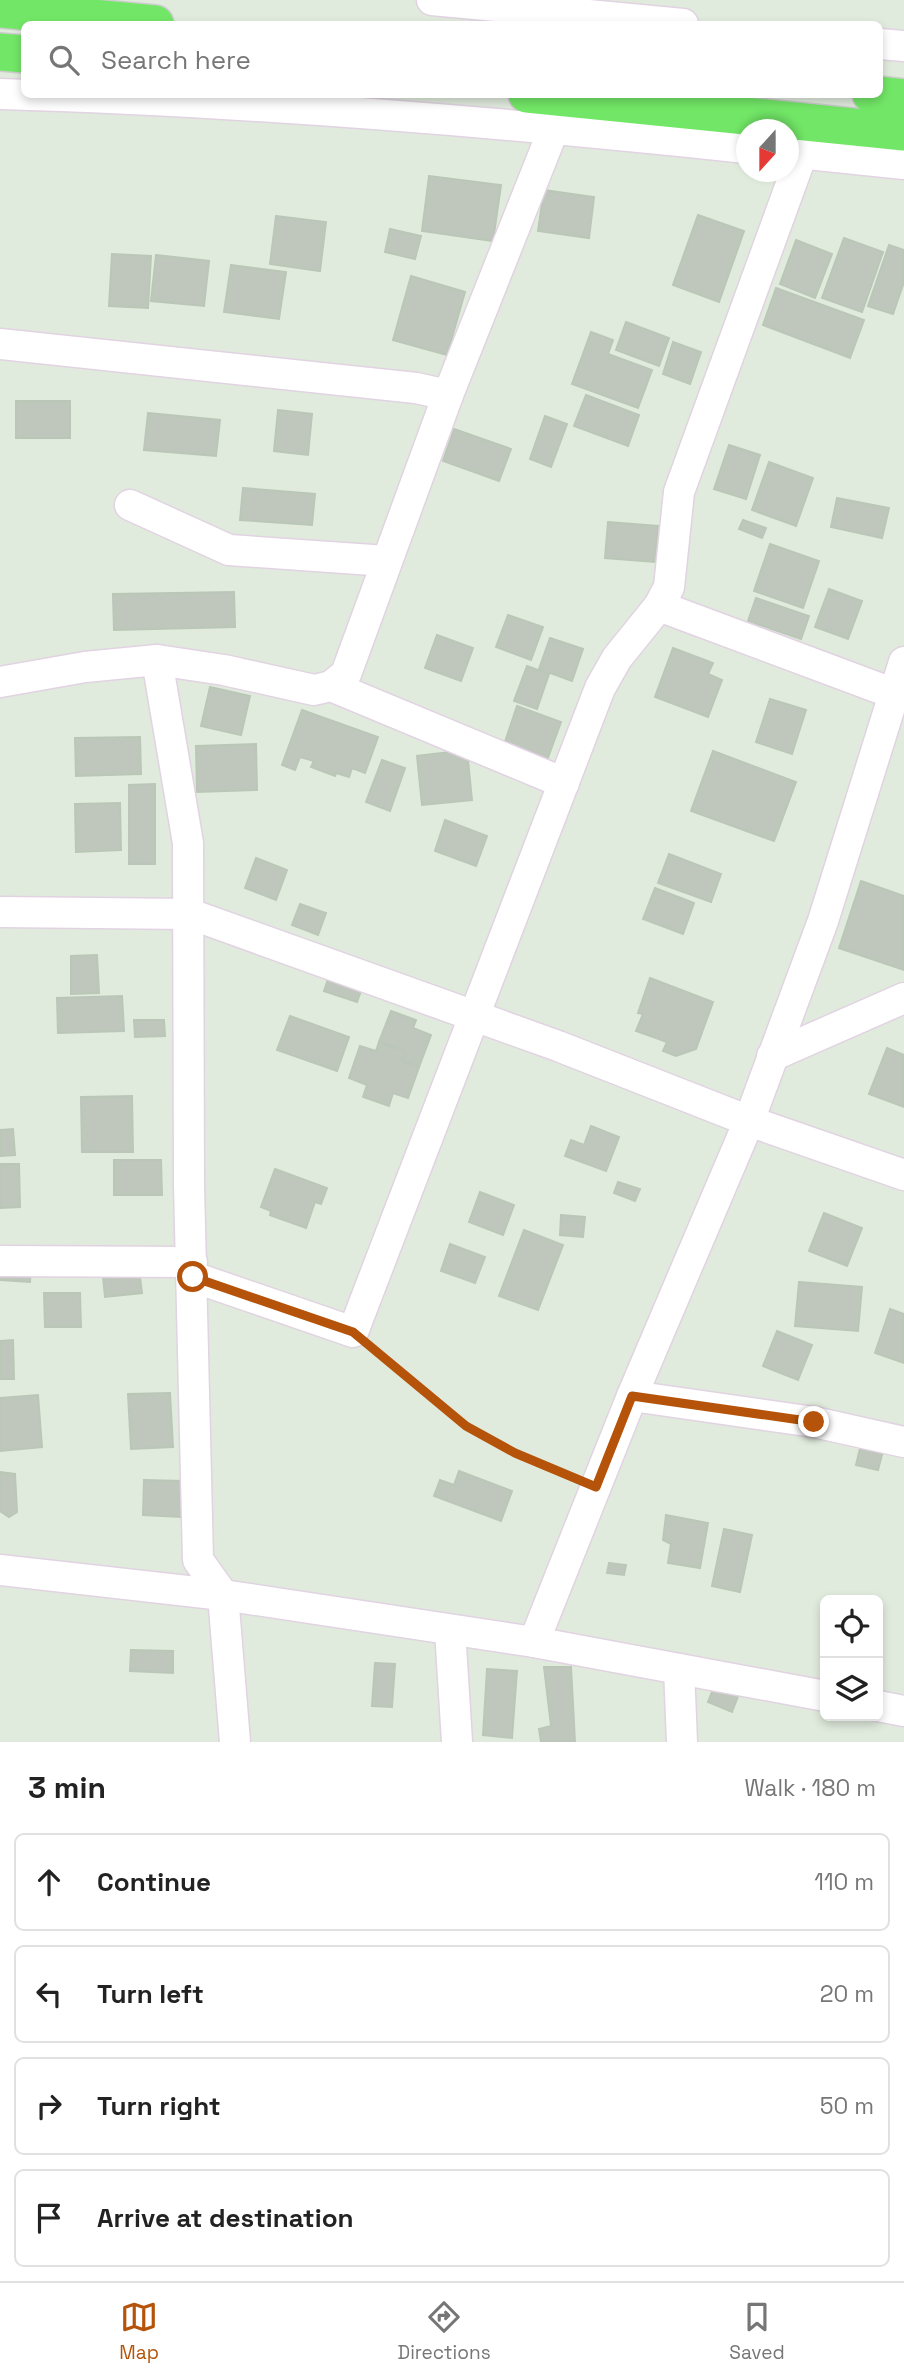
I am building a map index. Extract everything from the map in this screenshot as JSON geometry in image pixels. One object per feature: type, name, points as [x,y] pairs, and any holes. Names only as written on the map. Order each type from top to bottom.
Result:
[{"type":"main road","points":[[0,9],[124,21]]},
{"type":"main road","points":[[0,52],[21,54]]},
{"type":"main road","points":[[883,95],[904,98]]},
{"type":"main road","points":[[534,98],[560,113],[904,132]]},
{"type":"street","points":[[432,0],[601,8],[668,21]]},
{"type":"street","points":[[883,44],[904,46]]},
{"type":"street","points":[[0,94],[21,95]]},
{"type":"street","points":[[126,98],[560,113],[736,146]]},
{"type":"street","points":[[0,682],[85,667],[157,660],[224,670],[314,690],[331,686],[346,674],[448,395],[560,113]]},
{"type":"street","points":[[799,153],[904,164]]},
{"type":"street","points":[[0,1261],[193,1269],[353,1332],[600,688],[617,658],[659,606],[669,587],[679,492],[785,182]]},
{"type":"street","points":[[0,344],[416,388],[448,395]]},
{"type":"street","points":[[130,505],[229,550],[387,561]]},
{"type":"street","points":[[659,606],[892,692]]},
{"type":"street","points":[[157,660],[188,843],[189,1185],[198,1560],[223,1595],[235,1742]]},
{"type":"street","points":[[534,1642],[632,1396],[749,1121],[823,922],[892,692],[904,662]]},
{"type":"street","points":[[331,686],[564,783]]},
{"type":"street","points":[[0,912],[190,914],[558,1046],[749,1121],[904,1175]]},
{"type":"street","points":[[772,1056],[904,998]]},
{"type":"street","points":[[632,1396],[814,1422],[904,1442]]},
{"type":"street","points":[[0,1570],[223,1595],[534,1642],[820,1695]]},
{"type":"street","points":[[450,1630],[457,1742]]},
{"type":"street","points":[[678,1669],[682,1742]]},
{"type":"street","points":[[883,1707],[904,1711]]},
{"type":"path","points":[[353,1332],[466,1426],[515,1453],[596,1487]]},
{"type":"building","points":[[429,176],[501,185],[493,241],[422,231]]},
{"type":"building","points":[[544,190],[594,197],[589,238],[538,231]]},
{"type":"building","points":[[698,215],[744,231],[719,302],[673,285]]},
{"type":"building","points":[[276,216],[326,222],[320,271],[270,264]]},
{"type":"building","points":[[390,229],[421,236],[415,259],[385,252]]},
{"type":"building","points":[[844,238],[883,252],[862,312],[822,298]]},
{"type":"building","points":[[796,240],[832,254],[815,298],[780,284]]},
{"type":"building","points":[[889,245],[904,250],[904,282],[893,314],[868,306]]},
{"type":"building","points":[[112,254],[151,256],[148,308],[109,306]]},
{"type":"building","points":[[156,255],[209,261],[204,306],[151,301]]},
{"type":"building","points":[[231,265],[286,272],[279,319],[224,312]]},
{"type":"building","points":[[411,276],[465,292],[447,355],[393,340]]},
{"type":"building","points":[[776,288],[864,320],[850,358],[763,325]]},
{"type":"building","points":[[626,322],[669,338],[659,366],[616,350]]},
{"type":"building","points":[[591,332],[613,340],[608,354],[652,370],[638,408],[572,384]]},
{"type":"building","points":[[673,342],[701,352],[690,384],[663,374]]},
{"type":"building","points":[[586,395],[639,415],[628,446],[574,426]]},
{"type":"building","points":[[16,401],[70,401],[70,438],[16,438]]},
{"type":"building","points":[[278,410],[312,414],[308,455],[274,451]]},
{"type":"building","points":[[148,413],[220,420],[216,456],[144,450]]},
{"type":"building","points":[[545,416],[567,424],[551,467],[530,459]]},
{"type":"building","points":[[454,429],[511,449],[499,481],[443,461]]},
{"type":"building","points":[[729,445],[760,455],[746,499],[714,489]]},
{"type":"building","points":[[769,462],[813,478],[796,526],[752,510]]},
{"type":"building","points":[[243,488],[315,494],[312,525],[240,520]]},
{"type":"building","points":[[837,498],[889,508],[882,538],[831,527]]},
{"type":"building","points":[[743,520],[766,528],[762,538],[739,529]]},
{"type":"building","points":[[608,522],[658,526],[655,562],[605,558]]},
{"type":"building","points":[[770,544],[819,561],[803,608],[754,591]]},
{"type":"building","points":[[829,589],[862,601],[848,639],[815,627]]},
{"type":"building","points":[[234,592],[235,627],[114,630],[113,594]]},
{"type":"building","points":[[756,598],[809,616],[801,639],[748,621]]},
{"type":"building","points":[[508,615],[543,627],[531,660],[496,647]]},
{"type":"building","points":[[437,635],[473,648],[461,681],[425,668]]},
{"type":"building","points":[[550,638],[583,649],[572,681],[539,669]]},
{"type":"building","points":[[673,648],[713,663],[708,674],[722,680],[708,717],[655,697]]},
{"type":"building","points":[[527,666],[549,674],[537,709],[514,701]]},
{"type":"building","points":[[210,687],[250,696],[241,735],[201,726]]},
{"type":"building","points":[[770,699],[806,710],[792,754],[756,742]]},
{"type":"building","points":[[517,706],[561,722],[546,763],[503,748]]},
{"type":"building","points":[[302,710],[378,737],[365,773],[352,768],[349,777],[336,773],[335,776],[311,767],[314,761],[300,757],[295,770],[282,765]]},
{"type":"building","points":[[140,737],[141,774],[76,776],[75,738]]},
{"type":"building","points":[[256,744],[257,790],[197,792],[196,746]]},
{"type":"building","points":[[467,750],[472,800],[422,805],[417,756]]},
{"type":"building","points":[[713,751],[796,782],[774,841],[691,811]]},
{"type":"building","points":[[382,760],[405,768],[390,811],[366,802]]},
{"type":"building","points":[[155,784],[155,864],[129,864],[129,785]]},
{"type":"building","points":[[120,803],[121,850],[76,852],[75,804]]},
{"type":"building","points":[[445,820],[487,836],[476,866],[435,851]]},
{"type":"building","points":[[669,854],[721,874],[711,902],[658,883]]},
{"type":"building","points":[[256,858],[287,870],[276,900],[245,888]]},
{"type":"building","points":[[861,881],[904,896],[904,970],[839,948]]},
{"type":"building","points":[[655,888],[694,903],[683,934],[643,919]]},
{"type":"building","points":[[300,904],[326,913],[318,935],[292,925]]},
{"type":"building","points":[[97,955],[99,993],[71,994],[71,956]]},
{"type":"building","points":[[329,976],[362,988],[357,1002],[324,991]]},
{"type":"building","points":[[650,978],[713,1002],[696,1049],[676,1056],[663,1051],[667,1042],[636,1031],[643,1014],[638,1013]]},
{"type":"building","points":[[122,996],[124,1031],[58,1033],[57,998]]},
{"type":"building","points":[[391,1011],[416,1020],[413,1028],[431,1035],[419,1067],[402,1061],[405,1051],[379,1042]]},
{"type":"building","points":[[290,1016],[349,1037],[337,1071],[277,1050]]},
{"type":"building","points":[[134,1020],[164,1020],[165,1036],[135,1037]]},
{"type":"building","points":[[379,1042],[405,1051],[402,1061],[419,1067],[408,1098],[393,1093],[389,1106],[363,1097],[367,1085],[349,1078],[360,1046],[376,1051]]},
{"type":"building","points":[[887,1048],[904,1055],[904,1107],[869,1094]]},
{"type":"building","points":[[132,1096],[133,1152],[82,1152],[81,1097]]},
{"type":"building","points":[[591,1126],[619,1137],[606,1171],[565,1156],[571,1140],[584,1145]]},
{"type":"building","points":[[13,1129],[15,1155],[0,1156],[0,1130]]},
{"type":"building","points":[[114,1160],[161,1160],[162,1195],[114,1195]]},
{"type":"building","points":[[0,1164],[19,1164],[20,1207],[0,1208]]},
{"type":"building","points":[[275,1169],[327,1188],[321,1204],[315,1202],[306,1228],[270,1215],[271,1211],[261,1207]]},
{"type":"building","points":[[618,1182],[640,1189],[635,1201],[614,1193]]},
{"type":"building","points":[[480,1192],[514,1205],[503,1235],[469,1222]]},
{"type":"building","points":[[824,1213],[862,1228],[847,1266],[809,1251]]},
{"type":"building","points":[[561,1215],[585,1217],[583,1237],[560,1235]]},
{"type":"building","points":[[524,1230],[563,1245],[538,1310],[499,1296]]},
{"type":"building","points":[[450,1244],[485,1257],[475,1283],[441,1271]]},
{"type":"building","points":[[137,1253],[142,1293],[105,1297],[101,1257]]},
{"type":"building","points":[[0,1262],[31,1263],[30,1282],[0,1280]]},
{"type":"building","points":[[799,1282],[862,1287],[858,1331],[795,1326]]},
{"type":"building","points":[[44,1293],[80,1293],[81,1327],[45,1327]]},
{"type":"building","points":[[890,1309],[904,1314],[904,1363],[875,1353]]},
{"type":"building","points":[[777,1331],[812,1345],[798,1380],[763,1366]]},
{"type":"building","points":[[13,1340],[14,1379],[0,1379],[0,1341]]},
{"type":"building","points":[[170,1393],[173,1447],[131,1449],[128,1394]]},
{"type":"building","points":[[38,1395],[42,1447],[0,1451],[0,1398]]},
{"type":"building","points":[[862,1440],[884,1447],[878,1470],[856,1465]]},
{"type":"building","points":[[459,1471],[512,1491],[501,1521],[434,1496],[440,1480],[454,1485]]},
{"type":"building","points":[[0,1472],[15,1474],[17,1512],[9,1517],[0,1511]]},
{"type":"building","points":[[144,1480],[183,1481],[181,1517],[143,1515]]},
{"type":"building","points":[[666,1515],[708,1523],[700,1568],[668,1563],[671,1544],[663,1540]]},
{"type":"building","points":[[724,1529],[752,1535],[740,1592],[712,1586]]},
{"type":"building","points":[[609,1563],[626,1565],[624,1575],[607,1573]]},
{"type":"building","points":[[131,1650],[173,1651],[173,1673],[130,1671]]},
{"type":"building","points":[[375,1663],[395,1664],[392,1707],[372,1706]]},
{"type":"building","points":[[544,1667],[571,1667],[575,1742],[541,1742],[539,1729],[551,1726]]},
{"type":"building","points":[[487,1669],[517,1671],[512,1738],[483,1735]]},
{"type":"building","points":[[716,1682],[740,1691],[732,1712],[708,1702]]},
{"type":"route","points":[[193,1277],[353,1332],[466,1426],[515,1453],[596,1487],[632,1396],[814,1422]]}]
